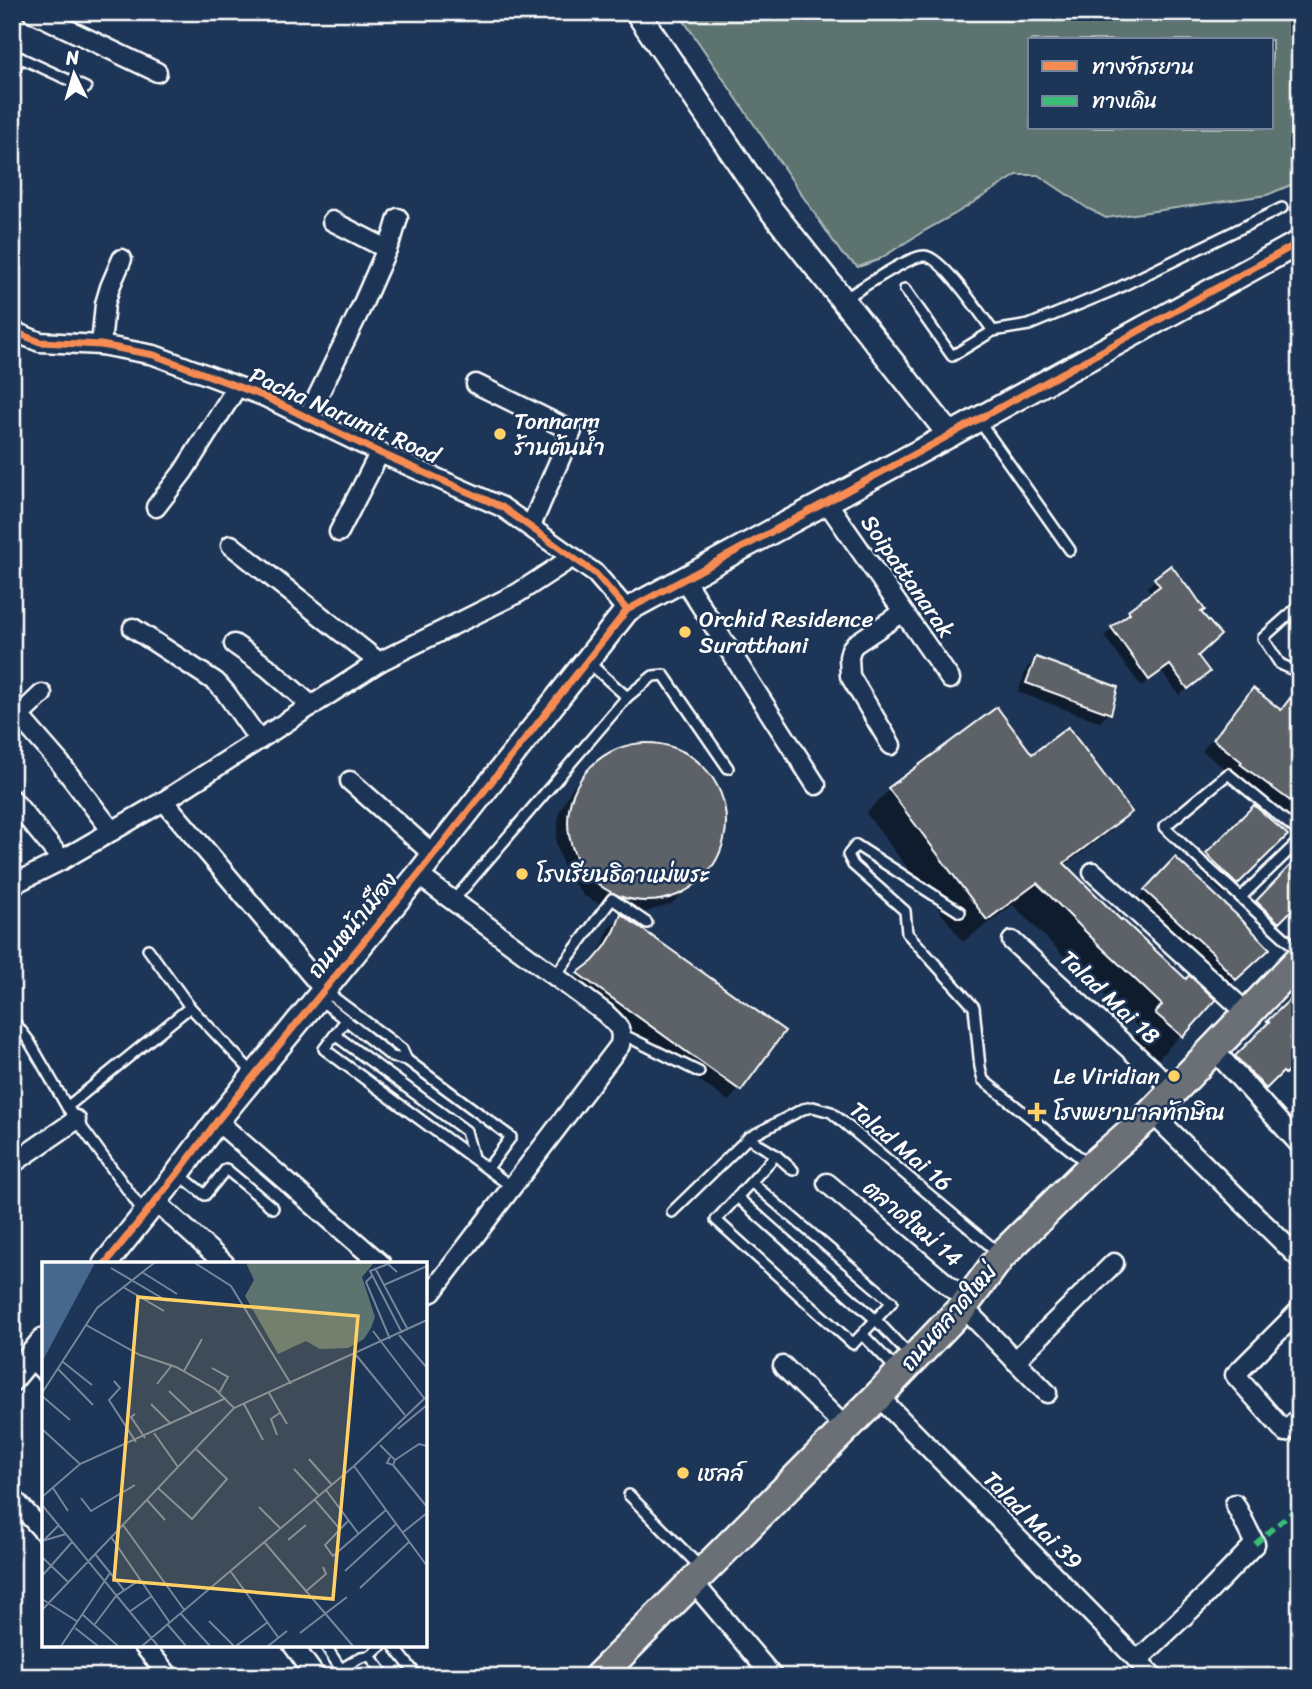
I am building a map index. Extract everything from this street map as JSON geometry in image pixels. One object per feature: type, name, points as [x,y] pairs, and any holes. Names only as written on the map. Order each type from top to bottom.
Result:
[{"type":"main road","name":"ถนนตลาดใหม่","points":[[598,1677],[907,1366],[965,1304],[1001,1256],[1091,1166],[1152,1113],[1295,965]]},
{"type":"street","points":[[32,12],[158,72]]},
{"type":"street","points":[[637,12],[772,211],[950,435]]},
{"type":"street","points":[[307,418],[360,310],[398,218]]},
{"type":"street","points":[[332,221],[387,248]]},
{"type":"street","points":[[627,610],[1300,242]]},
{"type":"street","points":[[101,345],[105,304],[122,259]]},
{"type":"street","name":"Pacha Narumit Road","points":[[12,331],[40,342],[101,345],[154,355],[263,396],[502,507],[596,574],[627,610]]},
{"type":"street","points":[[476,384],[572,431],[530,526]]},
{"type":"street","points":[[156,507],[183,472],[237,387]]},
{"type":"street","points":[[339,532],[380,452]]},
{"type":"street","name":"Soipattanarak","points":[[826,501],[950,679]]},
{"type":"street","points":[[231,545],[379,662]]},
{"type":"street","points":[[12,885],[62,860],[164,801],[379,662],[518,593],[573,557]]},
{"type":"street","points":[[683,578],[816,785]]},
{"type":"street","name":"ถนนหน้าเมือง","points":[[107,1262],[627,610]]},
{"type":"street","points":[[891,745],[850,676],[849,657],[855,644],[903,612]]},
{"type":"street","points":[[134,628],[216,682],[259,740]]},
{"type":"street","points":[[234,644],[267,667],[312,706]]},
{"type":"street","points":[[42,694],[19,716],[61,763],[112,831]]},
{"type":"street","points":[[351,781],[434,855]]},
{"type":"street","points":[[12,799],[62,860]]},
{"type":"street","points":[[164,801],[321,994]]},
{"type":"street","points":[[1093,872],[1247,1013]]},
{"type":"street","points":[[418,875],[605,1013],[622,1034],[620,1045],[432,1292],[427,1294]]},
{"type":"street","name":"Talad Mai 18","points":[[1013,941],[1173,1089]]},
{"type":"street","points":[[1213,1049],[1300,1145]]},
{"type":"street","points":[[1152,1113],[1300,1259]]},
{"type":"street","points":[[12,1164],[71,1114]]},
{"type":"street","points":[[217,1121],[379,1262]]},
{"type":"street","name":"ตลาดใหม่ 14","points":[[827,1183],[965,1304],[1047,1394]]},
{"type":"street","points":[[150,1207],[222,1262]]},
{"type":"street","points":[[1015,1361],[1114,1263]]},
{"type":"street","points":[[1300,1310],[1235,1376],[1285,1432],[1300,1417]]},
{"type":"street","points":[[12,1379],[39,1356]]},
{"type":"street","points":[[783,1366],[846,1428]]},
{"type":"street","name":"Talad Mai 39","points":[[878,1396],[1154,1677]]},
{"type":"street","points":[[12,1497],[42,1530]]},
{"type":"street","points":[[1138,1660],[1255,1544],[1235,1504]]},
{"type":"street","points":[[699,1576],[773,1677]]},
{"type":"street","points":[[144,1647],[164,1675]]},
{"type":"street","points":[[294,1647],[316,1677]]},
{"type":"lane","points":[[12,72],[16,57],[86,88]]},
{"type":"lane","points":[[905,289],[953,356],[993,331],[1029,325],[1114,290],[1282,208]]},
{"type":"lane","points":[[843,300],[907,261],[923,255],[934,258],[993,331]]},
{"type":"lane","points":[[978,419],[1070,550]]},
{"type":"lane","points":[[1300,606],[1263,638],[1280,664],[1300,673]]},
{"type":"lane","points":[[1291,613],[1300,623]]},
{"type":"lane","points":[[587,661],[627,697]]},
{"type":"lane","points":[[453,901],[627,697],[653,676],[664,674],[728,768]]},
{"type":"lane","points":[[1295,965],[1241,897],[1164,827],[1228,774],[1300,833]]},
{"type":"lane","points":[[1241,897],[1300,840]]},
{"type":"lane","points":[[960,912],[856,845],[848,855],[853,865],[905,911],[907,933],[974,1007],[979,1067],[984,1080],[1091,1166]]},
{"type":"lane","points":[[555,976],[612,899],[647,923]]},
{"type":"lane","points":[[148,949],[190,1007],[255,1075]]},
{"type":"lane","points":[[321,994],[346,1020],[392,1057],[407,1060],[511,1137],[488,1168]]},
{"type":"lane","points":[[321,994],[402,1049],[407,1060]]},
{"type":"lane","points":[[71,1114],[190,1007]]},
{"type":"lane","points":[[12,1019],[29,1041],[71,1114],[150,1207]]},
{"type":"lane","points":[[346,1020],[324,1049],[512,1187]]},
{"type":"lane","points":[[622,1034],[699,1072]]},
{"type":"lane","points":[[335,1035],[466,1131],[473,1157]]},
{"type":"lane","name":"Talad Mai 16","points":[[672,1212],[748,1138],[803,1109],[813,1107],[831,1112],[1001,1256]]},
{"type":"lane","points":[[748,1138],[776,1155],[793,1170]]},
{"type":"lane","points":[[751,1182],[892,1301],[853,1344],[716,1220],[737,1197],[776,1155]]},
{"type":"lane","points":[[178,1173],[205,1195],[226,1169],[273,1208]]},
{"type":"lane","points":[[737,1197],[876,1321],[907,1366]]},
{"type":"lane","points":[[863,1335],[907,1366]]},
{"type":"lane","points":[[629,1495],[699,1576]]},
{"type":"lane","points":[[326,1647],[344,1673],[361,1657],[370,1656],[380,1647]]},
{"type":"lane","points":[[395,1647],[418,1677]]},
{"type":"lane","points":[[370,1656],[386,1677]]},
{"type":"green space","points":[[678,12],[1300,12],[1300,181],[1267,195],[1106,218],[1038,175],[1017,175],[878,260],[858,267],[842,254]]},
{"type":"building","points":[[1171,565],[1205,610],[1201,612],[1221,635],[1198,656],[1210,672],[1188,689],[1170,665],[1149,680],[1111,627],[1130,613],[1128,610],[1160,586],[1154,578]]},
{"type":"building","points":[[1036,657],[1118,687],[1111,714],[1026,683]]},
{"type":"building","points":[[1300,685],[1300,808],[1240,764],[1242,762],[1213,739],[1253,688],[1281,710]]},
{"type":"building","points":[[997,707],[1032,754],[1068,727],[1132,812],[1064,863],[1186,979],[1189,975],[1216,1000],[1183,1037],[1155,1013],[1162,1005],[1037,883],[987,920],[888,788]]},
{"type":"building","points":[[647,743],[677,749],[703,766],[720,792],[726,822],[720,852],[703,878],[677,895],[647,901],[617,895],[591,878],[574,852],[568,822],[574,792],[591,766],[617,749]]},
{"type":"building","points":[[1254,805],[1288,835],[1237,885],[1206,853]]},
{"type":"building","points":[[1300,855],[1300,902],[1279,923],[1256,901]]},
{"type":"building","points":[[1175,857],[1270,949],[1236,980],[1215,955],[1144,890]]},
{"type":"building","points":[[621,914],[785,1031],[741,1091],[577,973],[605,947]]},
{"type":"building","points":[[1300,990],[1300,1059],[1266,1089],[1235,1056]]},
{"type":"marked path","points":[[1255,1544],[1300,1505]]},
{"type":"cycle path","points":[[107,1262],[627,610],[1300,242]]},
{"type":"cycle path","points":[[12,331],[40,342],[101,345],[154,355],[263,396],[380,453],[502,507],[596,574],[627,610]]},
{"type":"place","name":"Tonnarm ร้านต้นน้ำ","points":[[500,434]]},
{"type":"place","name":"Orchid Residence Suratthani","points":[[685,632]]},
{"type":"place","name":"โรงเรียนธิดาแม่พระ","points":[[522,874]]},
{"type":"place","name":"Le Viridian","points":[[1174,1076]]},
{"type":"place","name":"โรงพยาบาลทักษิณ","points":[[1037,1112]]},
{"type":"place","name":"เชลล์","points":[[683,1473]]}]
